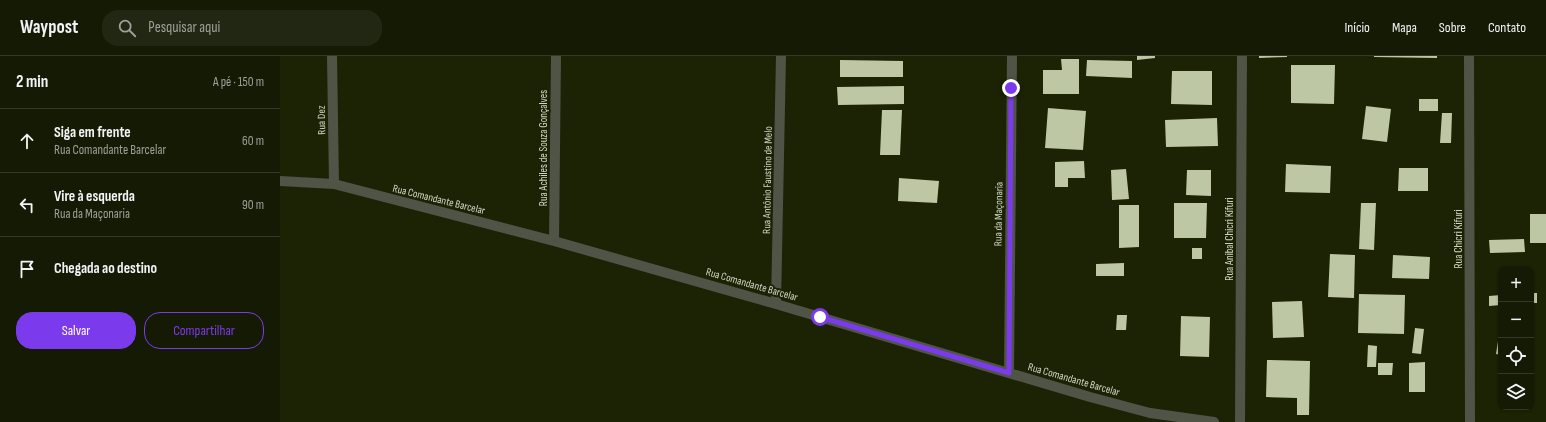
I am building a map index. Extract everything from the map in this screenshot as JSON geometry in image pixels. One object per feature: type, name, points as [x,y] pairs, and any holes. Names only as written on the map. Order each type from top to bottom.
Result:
[{"type":"street","name":"Rua Dez","points":[[332,56],[334,184]]},
{"type":"street","name":"Rua Achiles de Souza Gonçalves","points":[[554,241],[556,56]]},
{"type":"street","name":"Rua Antônio Faustino de Melo","points":[[776,304],[781,56]]},
{"type":"street","name":"Rua da Maçonaria","points":[[1009,373],[1012,56]]},
{"type":"street","name":"Rua Anibal Chicri Kifuri","points":[[1240,422],[1242,56]]},
{"type":"street","name":"Rua Chicri Kifuri","points":[[1470,56],[1470,422]]},
{"type":"street","name":"Rua Comandante Barcelar","points":[[280,181],[334,184],[554,241],[1150,413],[1214,422]]},
{"type":"building","points":[[1137,56],[1155,56],[1155,58],[1137,60]]},
{"type":"building","points":[[1259,56],[1287,56],[1287,57],[1259,58]]},
{"type":"building","points":[[1437,56],[1437,58],[1374,57]]},
{"type":"building","points":[[1061,59],[1079,59],[1079,94],[1043,94],[1043,70],[1062,70]]},
{"type":"building","points":[[840,60],[903,61],[903,77],[840,77]]},
{"type":"building","points":[[1087,60],[1132,61],[1132,78],[1086,76]]},
{"type":"building","points":[[1291,65],[1335,65],[1334,104],[1291,103]]},
{"type":"building","points":[[1172,71],[1212,71],[1212,105],[1171,104]]},
{"type":"building","points":[[904,86],[904,104],[838,105],[837,87]]},
{"type":"building","points":[[1419,99],[1438,99],[1438,111],[1419,111]]},
{"type":"building","points":[[1366,106],[1391,109],[1387,142],[1362,139]]},
{"type":"building","points":[[1048,108],[1086,111],[1083,150],[1045,148]]},
{"type":"building","points":[[882,110],[902,110],[900,155],[880,155]]},
{"type":"building","points":[[1442,113],[1452,113],[1451,143],[1440,143]]},
{"type":"building","points":[[1217,118],[1218,146],[1166,147],[1165,120]]},
{"type":"building","points":[[1084,161],[1085,178],[1068,178],[1068,187],[1055,187],[1055,162]]},
{"type":"building","points":[[1286,164],[1331,166],[1330,193],[1285,192]]},
{"type":"building","points":[[1399,168],[1428,168],[1428,191],[1398,191]]},
{"type":"building","points":[[1126,169],[1129,199],[1112,200],[1111,170]]},
{"type":"building","points":[[1187,170],[1211,170],[1211,196],[1186,195]]},
{"type":"building","points":[[899,178],[939,181],[937,203],[898,201]]},
{"type":"building","points":[[1174,203],[1207,203],[1206,238],[1174,238]]},
{"type":"building","points":[[1361,203],[1376,203],[1374,250],[1359,249]]},
{"type":"building","points":[[1119,205],[1139,205],[1139,247],[1119,248]]},
{"type":"building","points":[[1530,214],[1546,214],[1546,243],[1530,243]]},
{"type":"building","points":[[1524,239],[1525,252],[1490,253],[1489,240]]},
{"type":"building","points":[[1192,248],[1202,248],[1202,259],[1192,259]]},
{"type":"building","points":[[1330,254],[1355,255],[1354,298],[1328,297]]},
{"type":"building","points":[[1393,255],[1430,257],[1429,279],[1392,278]]},
{"type":"building","points":[[1124,263],[1124,276],[1096,276],[1096,264]]},
{"type":"building","points":[[1534,293],[1537,293],[1537,303],[1534,303]]},
{"type":"building","points":[[1359,294],[1405,295],[1404,334],[1358,333]]},
{"type":"building","points":[[1498,295],[1498,305],[1489,306],[1489,296]]},
{"type":"building","points":[[1302,301],[1304,337],[1273,338],[1272,302]]},
{"type":"building","points":[[1117,315],[1127,315],[1126,330],[1116,330]]},
{"type":"building","points":[[1181,316],[1210,317],[1209,357],[1180,356]]},
{"type":"building","points":[[1415,328],[1424,329],[1421,354],[1412,353]]},
{"type":"building","points":[[1498,341],[1498,354],[1496,354]]},
{"type":"building","points":[[1368,345],[1377,346],[1376,367],[1367,367]]},
{"type":"building","points":[[1267,360],[1310,361],[1309,415],[1297,415],[1297,398],[1266,397]]},
{"type":"building","points":[[1425,362],[1425,392],[1409,392],[1409,363]]},
{"type":"building","points":[[1378,363],[1393,363],[1392,375],[1378,375]]},
{"type":"route","points":[[820,317],[1009,373],[1011,88]]}]
